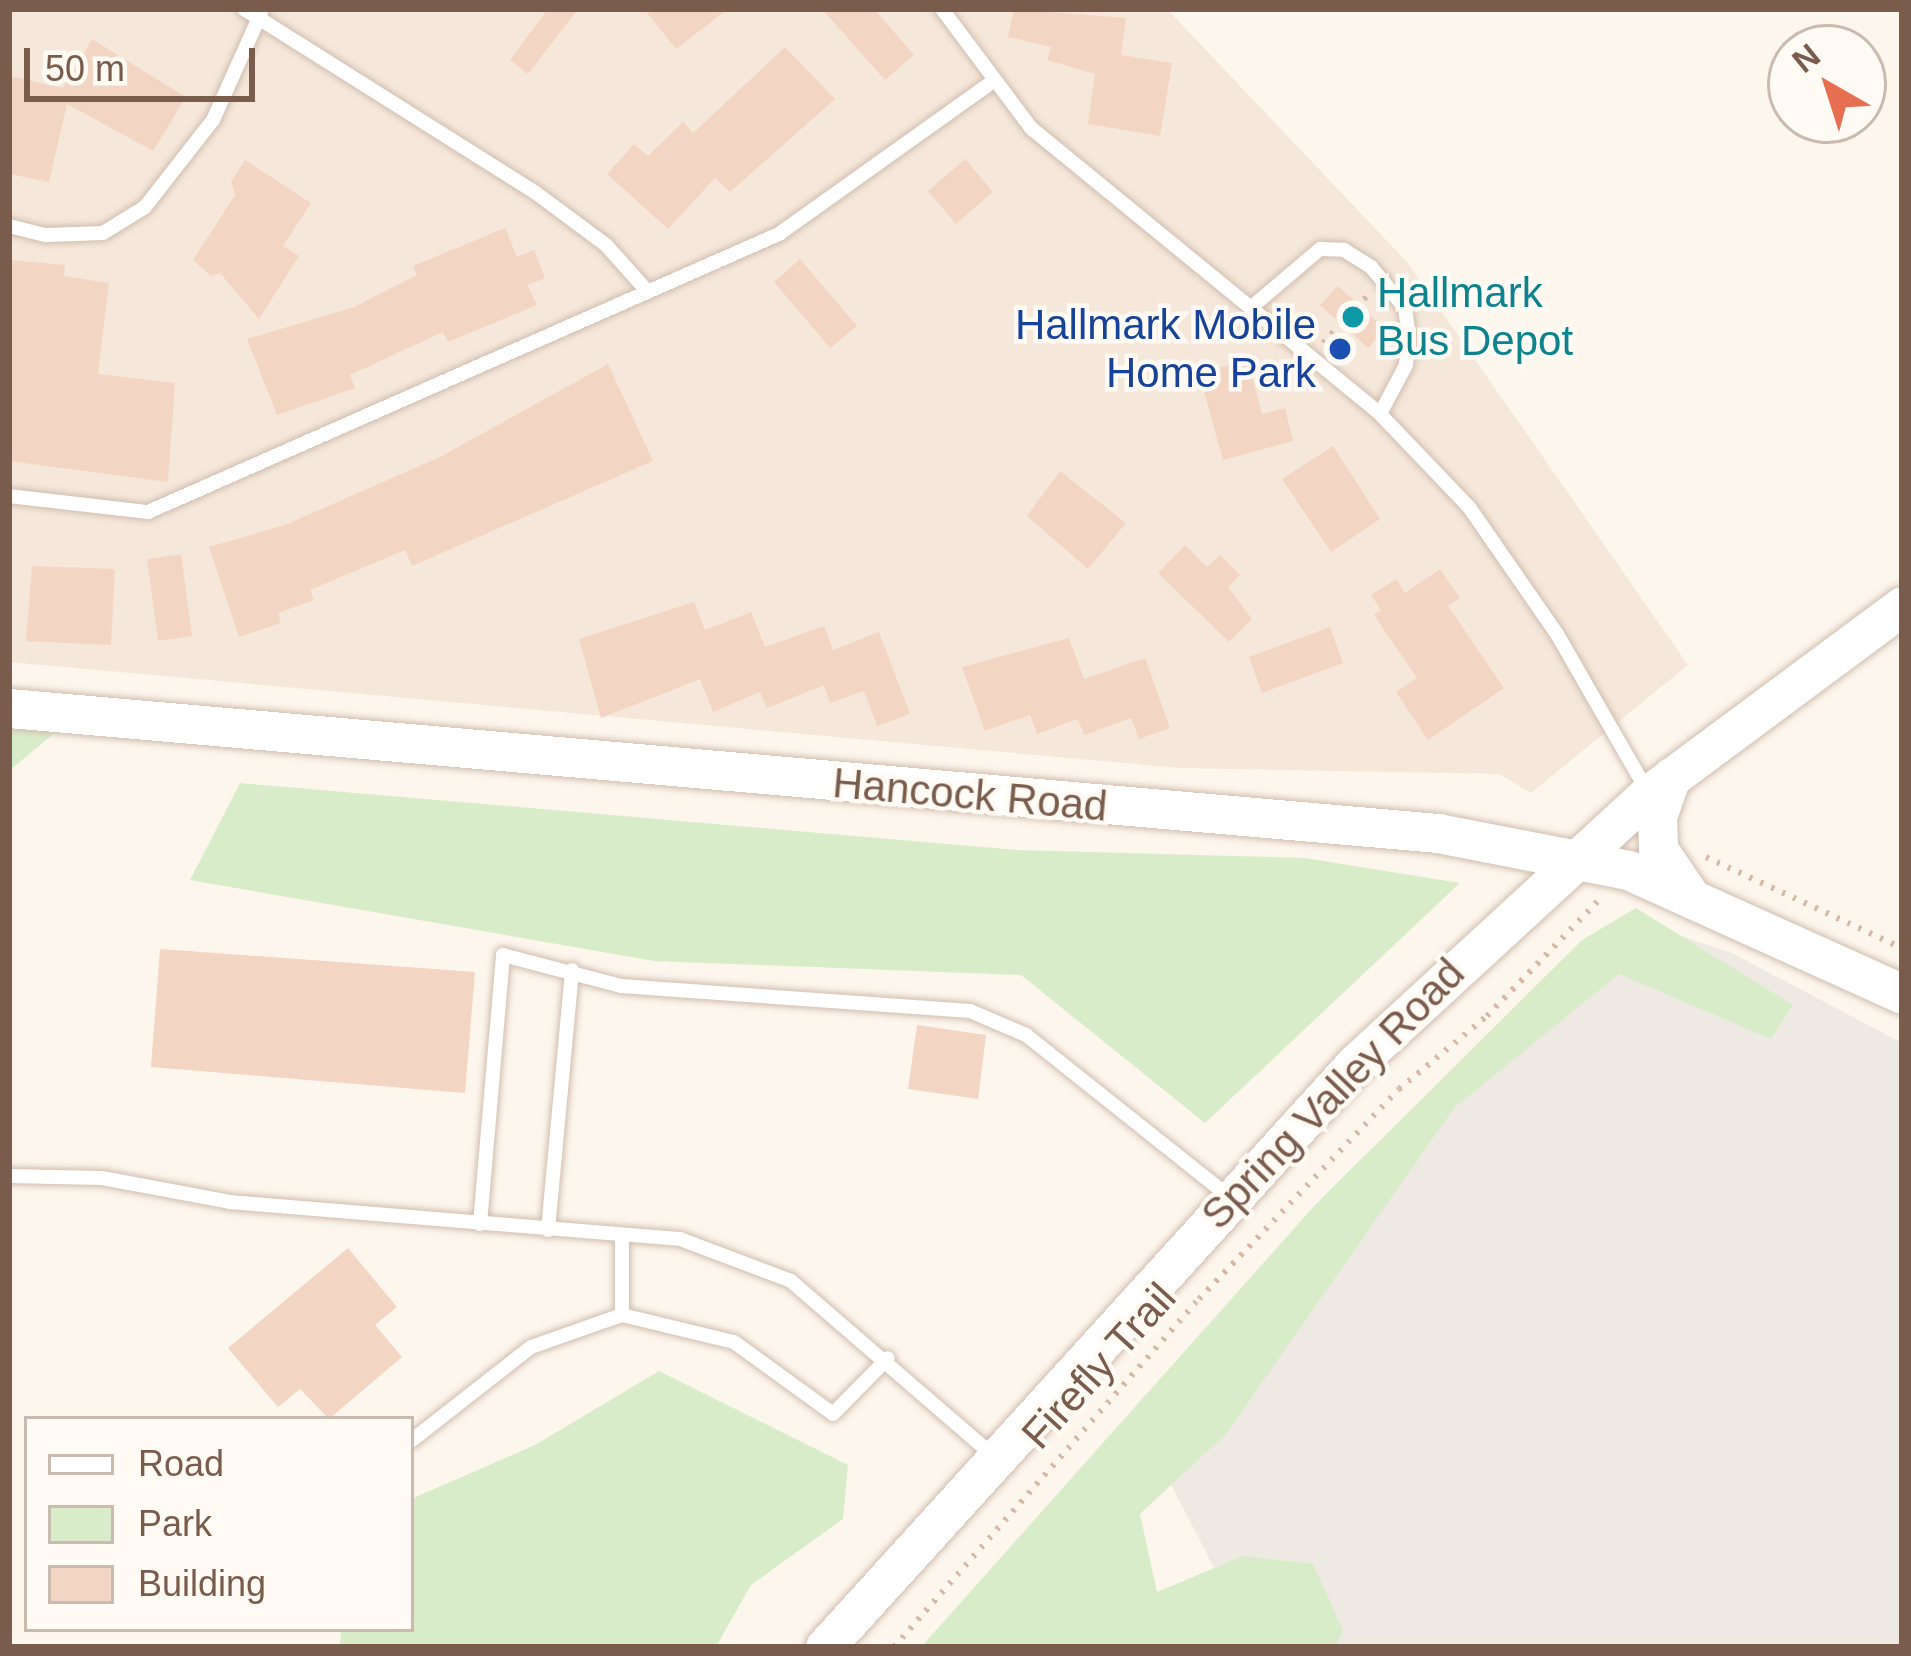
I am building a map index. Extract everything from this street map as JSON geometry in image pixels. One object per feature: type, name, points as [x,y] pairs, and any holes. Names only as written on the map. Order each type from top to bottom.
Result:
[{"type":"street","name":"Spring Valley Road","points":[[825,1647],[1355,1064],[1660,786],[1902,606]]},
{"type":"street","name":"Hancock Road","points":[[9,708],[989,798],[1316,820],[1575,859],[1690,896],[1902,994]]},
{"type":"street","points":[[1660,786],[1655,823],[1658,849],[1690,896]]},
{"type":"lane","points":[[244,9],[261,14],[536,194],[607,244],[649,292]]},
{"type":"lane","points":[[942,9],[992,82],[1031,128],[1254,305],[1380,414],[1468,507],[1660,786]]},
{"type":"lane","points":[[9,226],[46,235],[103,233],[145,207],[213,121],[261,14]]},
{"type":"lane","points":[[9,496],[148,512],[779,234],[992,82]]},
{"type":"lane","points":[[1254,305],[1320,249],[1345,250],[1372,267],[1405,308],[1408,336],[1406,365],[1380,414]]},
{"type":"lane","points":[[480,1224],[503,955],[621,986],[970,1011],[1026,1035],[1230,1197]]},
{"type":"lane","points":[[548,1230],[572,970]]},
{"type":"lane","points":[[9,1176],[102,1178],[230,1202],[680,1239],[791,1281],[888,1358],[995,1457]]},
{"type":"lane","points":[[622,1235],[622,1315]]},
{"type":"lane","points":[[414,1439],[531,1347],[622,1315],[734,1342],[833,1414],[888,1358]]},
{"type":"path","points":[[1321,346],[1373,289]]},
{"type":"path","points":[[1658,849],[1667,840],[1902,948]]},
{"type":"path","name":"Firefly Trail","points":[[894,1647],[1198,1299],[1399,1089],[1487,1016],[1602,897]]},
{"type":"shaded area","points":[[9,9],[1167,9],[1407,262],[1688,665],[1531,793],[1499,774],[1180,768],[9,662]]},
{"type":"shaded area","points":[[1655,927],[1732,953],[1902,1043],[1902,1647],[1254,1647],[1140,1423],[1393,1137]]},
{"type":"green space","points":[[9,722],[63,726],[9,771]]},
{"type":"green space","points":[[240,783],[1017,850],[1305,858],[1460,883],[1205,1123],[1021,975],[654,961],[190,880]]},
{"type":"green space","points":[[1636,908],[1793,1005],[1771,1039],[1619,974],[1454,1108],[1226,1434],[1140,1514],[1157,1592],[1243,1556],[1313,1564],[1343,1630],[1336,1647],[921,1647],[1315,1205],[1582,940]]},
{"type":"green space","points":[[659,1371],[848,1465],[843,1519],[751,1585],[716,1647],[340,1647],[341,1632],[414,1632],[414,1498],[535,1445]]},
{"type":"building","points":[[548,9],[578,9],[528,74],[510,60]]},
{"type":"building","points":[[644,9],[728,9],[676,49]]},
{"type":"building","points":[[822,9],[874,9],[914,55],[885,80]]},
{"type":"building","points":[[1014,9],[1126,18],[1121,55],[1172,63],[1160,136],[1088,124],[1095,74],[1047,60],[1051,47],[1008,37]]},
{"type":"building","points":[[92,39],[186,97],[153,151],[67,104],[49,182],[9,174],[9,76],[63,88]]},
{"type":"building","points":[[785,47],[835,99],[730,192],[715,178],[668,229],[607,174],[634,144],[648,156],[683,122],[693,133]]},
{"type":"building","points":[[965,159],[993,192],[956,224],[928,191]]},
{"type":"building","points":[[245,160],[311,203],[283,246],[299,256],[259,319],[220,273],[211,276],[193,260],[235,195],[231,182]]},
{"type":"building","points":[[505,228],[517,257],[534,250],[545,278],[527,285],[537,305],[448,342],[443,332],[350,375],[355,388],[277,415],[247,339],[354,307],[417,275],[413,266]]},
{"type":"building","points":[[800,259],[857,326],[830,348],[774,282]]},
{"type":"building","points":[[9,260],[65,265],[64,276],[109,283],[98,374],[175,383],[168,482],[9,461]]},
{"type":"building","name":"Hallmark Bus Depot","points":[[1338,286],[1385,329],[1368,348],[1320,305]]},
{"type":"building","points":[[1248,360],[1262,414],[1285,408],[1293,441],[1223,460],[1199,373]]},
{"type":"building","points":[[608,364],[653,461],[412,566],[405,550],[310,590],[314,600],[278,613],[281,623],[239,637],[209,547],[285,525],[440,457]]},
{"type":"building","points":[[1333,446],[1380,519],[1331,552],[1282,479]]},
{"type":"building","points":[[1060,471],[1126,523],[1088,569],[1027,516]]},
{"type":"building","points":[[1185,545],[1207,567],[1220,555],[1240,575],[1228,587],[1252,619],[1229,642],[1158,573]]},
{"type":"building","points":[[181,554],[192,636],[158,641],[147,559]]},
{"type":"building","points":[[32,566],[115,569],[111,645],[26,641]]},
{"type":"building","points":[[1440,569],[1460,598],[1448,606],[1504,688],[1428,740],[1396,692],[1417,678],[1374,615],[1381,610],[1371,595],[1396,579],[1405,593]]},
{"type":"building","points":[[694,602],[705,630],[751,612],[765,647],[824,626],[833,650],[879,632],[910,714],[877,726],[864,691],[830,703],[824,685],[767,708],[760,692],[713,712],[700,679],[601,718],[579,639]]},
{"type":"building","points":[[1330,627],[1343,663],[1262,693],[1249,657]]},
{"type":"building","points":[[1069,638],[1084,679],[1145,658],[1170,728],[1139,739],[1131,718],[1085,735],[1077,719],[1037,734],[1030,715],[985,731],[962,667]]},
{"type":"building","points":[[160,949],[475,972],[465,1093],[151,1067]]},
{"type":"building","points":[[917,1025],[986,1035],[978,1099],[908,1089]]},
{"type":"building","points":[[348,1248],[397,1307],[375,1325],[402,1357],[333,1416],[326,1416],[300,1389],[278,1407],[228,1348]]},
{"type":"place","name":"Hallmark Bus Depot","points":[[1353,317]]},
{"type":"place","name":"Hallmark Mobile Home Park","points":[[1340,349]]}]
